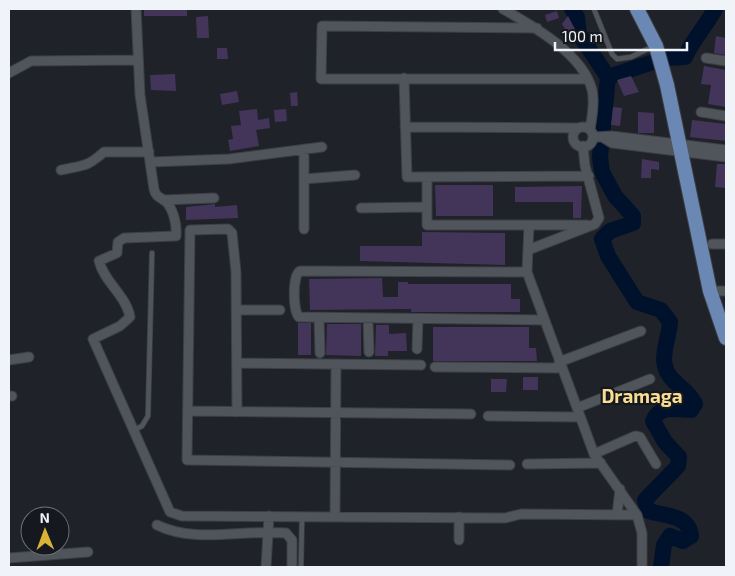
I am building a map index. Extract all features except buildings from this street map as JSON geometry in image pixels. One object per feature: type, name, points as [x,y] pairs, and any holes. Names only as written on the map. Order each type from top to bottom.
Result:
[{"type":"main road","points":[[637,9],[657,50],[663,69],[710,291],[726,338]]},
{"type":"street","points":[[136,9],[137,60],[155,194],[169,205],[176,236],[124,238],[118,242],[117,253],[99,261],[101,268],[127,306],[130,317],[120,326],[93,339],[170,512],[182,516],[459,518],[505,518],[521,514],[637,515]]},
{"type":"street","points":[[503,9],[554,40],[587,79],[593,91],[591,132],[589,145],[583,146],[575,142],[574,134],[591,132]]},
{"type":"street","points":[[537,28],[322,26],[321,79],[587,79]]},
{"type":"street","points":[[706,58],[726,61]]},
{"type":"street","points":[[9,72],[30,62],[137,60]]},
{"type":"street","points":[[404,78],[407,177],[589,176]]},
{"type":"street","points":[[701,112],[726,116]]},
{"type":"street","points":[[405,127],[565,128],[726,157]]},
{"type":"street","points":[[427,177],[427,225],[595,224],[599,218],[585,166],[583,146]]},
{"type":"street","points":[[151,162],[229,158],[322,147]]},
{"type":"street","points":[[681,148],[726,150]]},
{"type":"street","points":[[304,149],[304,230]]},
{"type":"street","points":[[62,170],[90,164],[97,160],[104,152],[148,152]]},
{"type":"street","points":[[304,180],[355,175]]},
{"type":"street","points":[[163,200],[214,198]]},
{"type":"street","points":[[361,208],[427,207]]},
{"type":"street","points":[[528,225],[527,272],[543,320],[594,454],[637,515],[642,532],[642,567]]},
{"type":"street","points":[[528,250],[587,225]]},
{"type":"street","points":[[237,412],[237,310],[235,254],[231,230],[190,230],[187,460],[510,465]]},
{"type":"street","points":[[712,244],[726,244]]},
{"type":"street","points":[[527,272],[300,271],[295,277],[295,313],[299,318],[543,320]]},
{"type":"street","points":[[710,291],[726,291]]},
{"type":"street","points":[[237,310],[280,310]]},
{"type":"street","points":[[319,318],[320,352]]},
{"type":"street","points":[[368,319],[369,352]]},
{"type":"street","points":[[417,349],[418,320]]},
{"type":"street","points":[[435,367],[560,365],[641,331]]},
{"type":"street","points":[[9,360],[29,357]]},
{"type":"street","points":[[238,363],[421,365]]},
{"type":"street","points":[[335,516],[336,364]]},
{"type":"street","points":[[577,408],[650,379]]},
{"type":"street","points":[[188,411],[471,414]]},
{"type":"street","points":[[488,416],[580,417]]},
{"type":"street","points":[[594,454],[635,436],[640,438],[656,464]]},
{"type":"street","points":[[527,464],[601,464]]},
{"type":"street","points":[[617,515],[620,489]]},
{"type":"street","points":[[266,567],[269,516]]},
{"type":"street","points":[[459,518],[459,540]]},
{"type":"street","points":[[157,525],[170,532],[290,534],[292,540],[292,567]]},
{"type":"street","points":[[9,558],[88,552]]},
{"type":"lane","points":[[594,9],[612,54],[617,59],[657,50]]},
{"type":"lane","points":[[134,430],[142,426],[148,416],[152,254]]},
{"type":"lane","points":[[301,567],[302,516]]},
{"type":"waterway","points":[[572,9],[577,17],[579,34],[608,77],[600,157],[602,172],[615,196],[633,216],[633,223],[610,231],[602,239],[608,256],[637,302],[661,310],[670,322],[664,353],[665,367],[668,374],[695,404],[691,410],[664,410],[653,421],[665,442],[679,457],[678,466],[645,500],[648,511],[681,520],[686,524],[691,536],[683,541],[670,536],[664,545],[661,567]]},
{"type":"waterway","points":[[608,77],[665,58],[685,57],[715,9]]},
{"type":"district","name":"Dramaga","points":[[642,396]]}]
